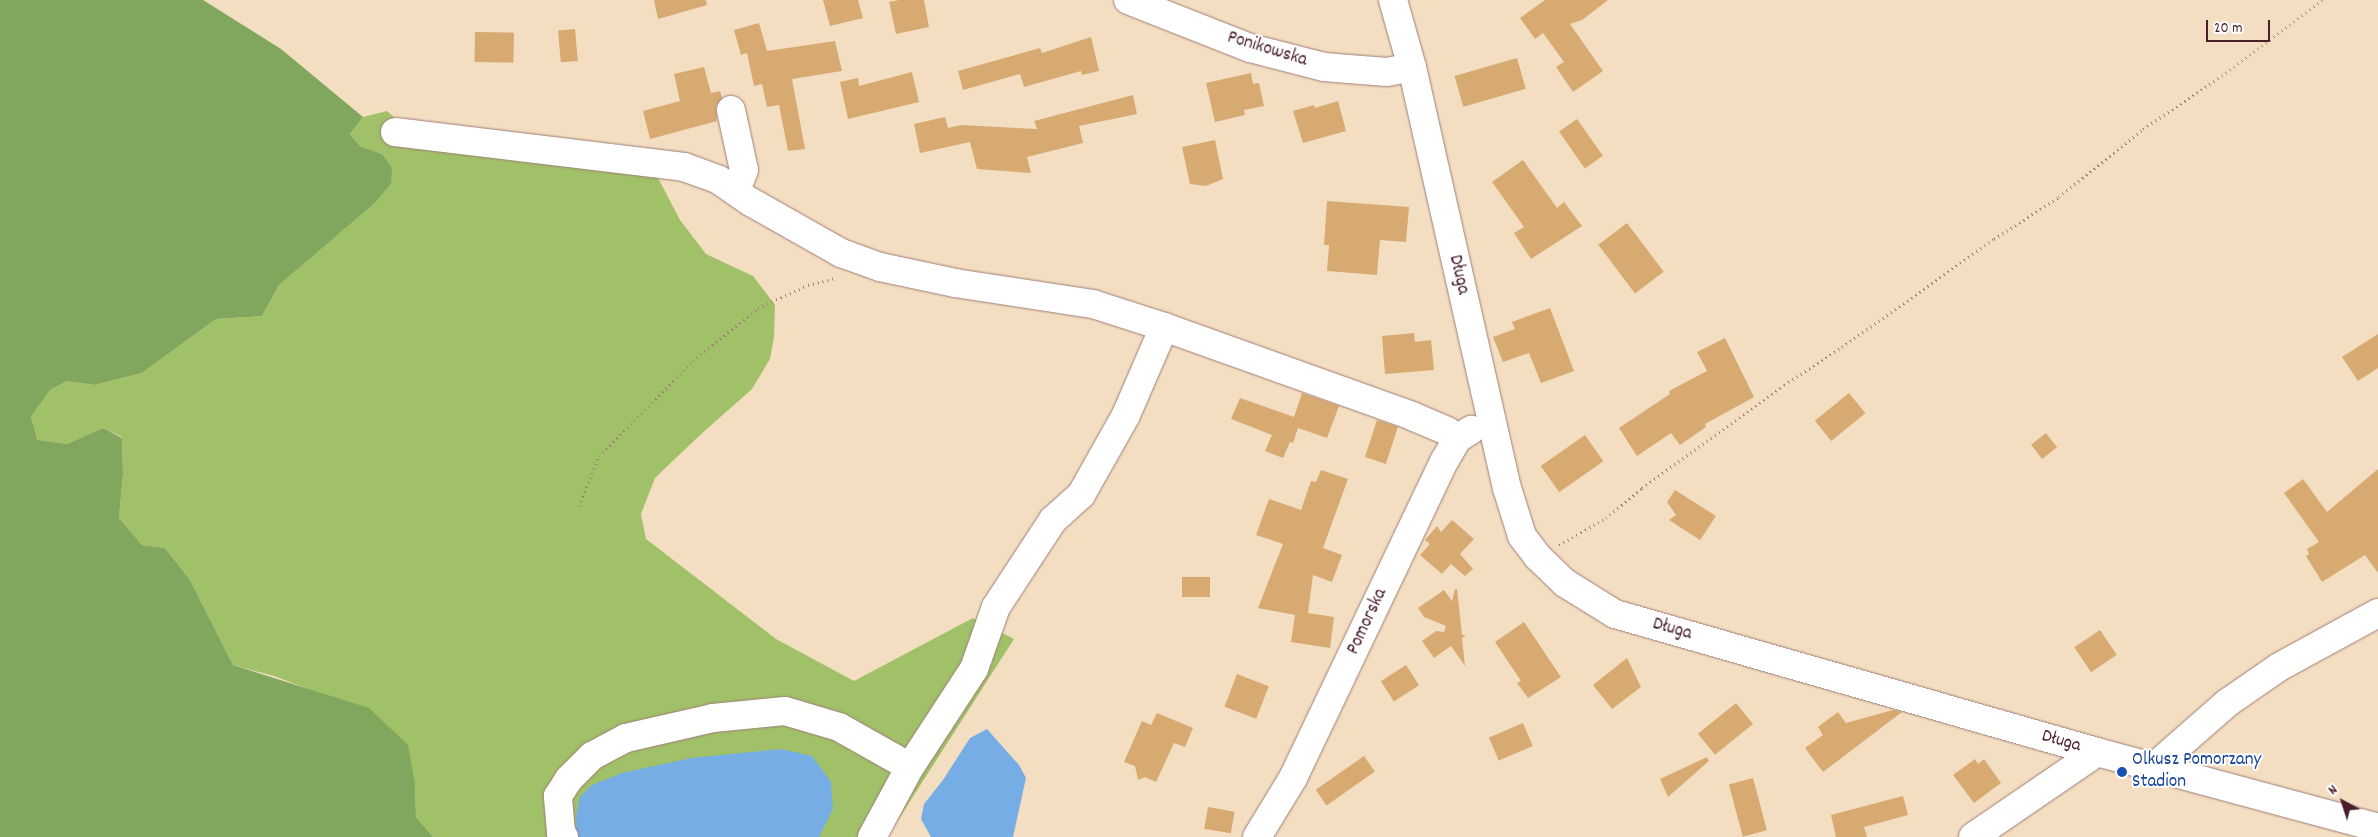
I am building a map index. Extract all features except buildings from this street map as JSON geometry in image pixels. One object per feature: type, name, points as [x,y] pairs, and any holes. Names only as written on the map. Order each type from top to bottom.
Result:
[{"type":"street","name":"Ponikowska","points":[[1128,0],[1250,48],[1324,68],[1387,72],[1412,67]]},
{"type":"street","name":"Długa","points":[[1393,0],[1412,67],[1507,488],[1522,536],[1538,557],[1566,583],[1615,614],[2097,752],[2378,828]]},
{"type":"street","points":[[731,110],[744,170],[736,191]]},
{"type":"street","points":[[395,132],[684,167],[719,180],[751,202],[841,253],[880,267],[955,283],[1093,304],[1164,326],[1412,416],[1447,430],[1457,439],[1470,430],[1492,424]]},
{"type":"street","points":[[872,837],[881,824],[910,767],[974,669],[996,607],[1053,520],[1081,495],[1126,415],[1164,326]]},
{"type":"street","name":"Pomorska","points":[[1257,837],[1293,778],[1457,439]]},
{"type":"street","points":[[2154,766],[2227,703],[2279,667],[2378,613]]},
{"type":"street","points":[[564,837],[561,832],[558,796],[569,779],[592,756],[626,738],[713,718],[785,711],[839,727],[910,767]]},
{"type":"street","points":[[1973,837],[2097,752]]},
{"type":"path","points":[[1538,557],[1606,518],[1642,488],[1792,379],[1994,239],[2059,197],[2143,129],[2222,76],[2323,0]]},
{"type":"path","points":[[579,506],[599,456],[693,361],[758,308],[808,285],[844,276]]},
{"type":"green space","points":[[0,0],[203,0],[281,49],[363,117],[350,134],[360,146],[382,154],[392,168],[391,184],[374,204],[279,285],[262,316],[216,319],[142,373],[94,385],[67,381],[50,390],[31,417],[37,440],[67,444],[103,428],[122,438],[123,474],[119,518],[142,545],[165,548],[190,580],[233,665],[369,708],[408,745],[415,784],[416,817],[433,837],[0,837]]},
{"type":"green space","points":[[387,111],[418,139],[657,176],[680,220],[706,254],[753,276],[775,305],[774,337],[770,359],[752,389],[655,478],[641,514],[646,539],[776,639],[854,681],[973,618],[1014,639],[887,837],[433,837],[416,817],[415,784],[316,692],[274,676],[233,665],[190,580],[165,548],[142,545],[119,518],[123,474],[122,437],[103,428],[67,444],[36,440],[31,417],[50,390],[67,381],[94,385],[142,373],[216,319],[262,316],[279,285],[374,204],[391,184],[382,154],[360,146],[350,134],[363,117]]},
{"type":"water","points":[[987,729],[1019,765],[1026,778],[1013,837],[931,837],[921,819],[924,804],[943,780],[970,738]]},
{"type":"water","points":[[781,749],[812,756],[831,782],[833,809],[819,837],[577,837],[576,818],[580,797],[592,785],[622,773],[691,758]]},
{"type":"place","name":"Olkusz Pomorzany Stadion","points":[[2122,772]]}]
